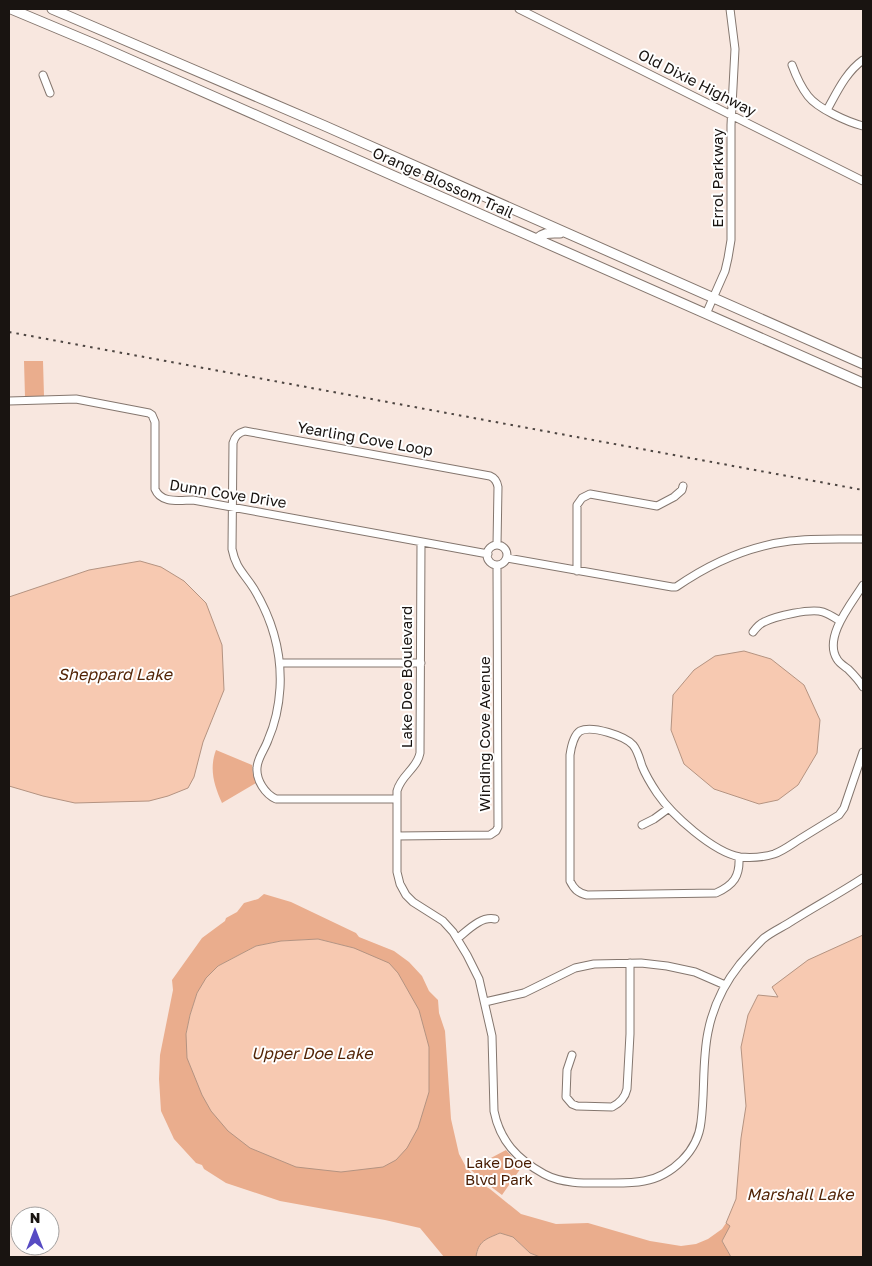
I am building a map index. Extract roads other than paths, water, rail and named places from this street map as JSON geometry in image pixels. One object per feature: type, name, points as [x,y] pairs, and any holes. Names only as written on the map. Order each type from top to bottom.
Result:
[{"type":"main road","name":"Orange Blossom Trail","points":[[11,9],[863,383]]},
{"type":"main road","name":"Orange Blossom Trail","points":[[52,9],[331,129],[863,364]]},
{"type":"main road","points":[[511,228],[526,230],[532,228],[539,221]]},
{"type":"main road","points":[[537,239],[542,234],[566,233]]},
{"type":"main road","points":[[845,374],[863,374]]},
{"type":"street","name":"Old Dixie Highway","points":[[519,9],[863,181]]},
{"type":"street","name":"Errol Parkway","points":[[706,314],[724,272],[731,240],[732,115],[735,49],[730,9]]},
{"type":"street","points":[[827,110],[844,80],[863,60]]},
{"type":"street","points":[[792,65],[800,83],[810,98],[842,118],[863,126]]},
{"type":"street","points":[[43,75],[50,93]]},
{"type":"street","name":"Dunn Cove Drive","points":[[9,401],[76,399],[149,413],[155,422],[155,489],[158,496],[164,499],[193,500],[488,554]]},
{"type":"street","name":"Yearling Cove Loop","points":[[232,508],[233,443],[235,437],[245,431],[490,476],[497,482],[498,487],[497,545]]},
{"type":"street","points":[[577,571],[577,505],[582,498],[590,494],[657,506],[674,498],[682,490],[683,486]]},
{"type":"street","points":[[232,508],[233,556],[236,564],[263,604],[274,631],[280,663],[278,705],[269,739],[256,769],[264,788],[271,797],[276,799],[397,798]]},
{"type":"street","points":[[507,558],[672,588],[702,570],[747,551],[770,545],[790,541],[863,539]]},
{"type":"street","name":"Lake Doe Boulevard","points":[[421,543],[420,754],[416,765],[401,781],[397,791],[398,876],[406,895],[412,902],[447,925],[458,938],[479,979],[492,1036],[494,1111],[506,1143],[533,1168],[547,1176],[560,1180],[629,1183],[646,1181],[676,1166],[688,1155],[701,1124],[705,1048],[717,1000],[725,985],[740,964],[764,938],[863,878]]},
{"type":"street","points":[[497,545],[505,549],[507,558],[503,563],[497,565],[491,563],[488,554],[490,549],[497,545]]},
{"type":"street","name":"Winding Cove Avenue","points":[[397,836],[490,835],[498,827],[497,565]]},
{"type":"street","points":[[863,585],[840,621],[832,645],[840,664],[856,677],[863,687]]},
{"type":"street","points":[[753,632],[764,622],[789,614],[811,611],[822,612],[840,621]]},
{"type":"street","points":[[280,663],[421,663]]},
{"type":"street","points":[[739,857],[738,873],[734,880],[730,886],[716,894],[587,895],[577,891],[570,880],[570,755],[578,733],[585,730],[602,731],[616,735],[631,743],[635,747],[650,782],[669,808],[701,836],[721,849],[739,857],[763,856],[776,853],[839,815],[844,808],[863,752]]},
{"type":"street","points":[[642,825],[669,808]]},
{"type":"street","points":[[458,938],[484,919],[496,919]]},
{"type":"street","points":[[572,1055],[567,1070],[566,1097],[572,1104],[577,1106],[612,1107],[624,1097],[628,1082],[630,963]]},
{"type":"street","points":[[485,1002],[524,993],[566,972],[584,965],[594,964],[652,964],[681,969],[705,976],[725,985]]},
{"type":"water","name":"Sheppard Lake","points":[[140,561],[161,567],[184,581],[206,603],[222,645],[224,690],[203,742],[194,777],[188,788],[149,801],[75,803],[9,786],[9,597],[89,570]]},
{"type":"water","points":[[744,651],[771,659],[804,685],[820,720],[817,753],[798,785],[778,800],[759,804],[714,789],[684,764],[671,730],[673,695],[694,670],[715,656]]},
{"type":"water","name":"Marshall Lake","points":[[863,935],[863,1257],[731,1257],[722,1241],[730,1226],[726,1223],[736,1199],[741,1138],[746,1106],[741,1047],[748,1015],[758,995],[778,997],[772,987],[808,960]]},
{"type":"water","name":"Upper Doe Lake","points":[[318,939],[354,948],[389,963],[398,973],[419,1010],[429,1047],[429,1092],[418,1128],[407,1148],[396,1160],[383,1167],[341,1172],[296,1167],[250,1148],[228,1131],[211,1111],[202,1095],[187,1058],[186,1034],[197,993],[206,978],[218,966],[256,946],[281,941]]},
{"type":"water","points":[[500,1233],[513,1237],[530,1253],[540,1257],[476,1257],[481,1244]]},
{"type":"railway","points":[[9,332],[863,490]]},
{"type":"park label","name":"Lake Doe Blvd Park","points":[[499,1172]]}]
